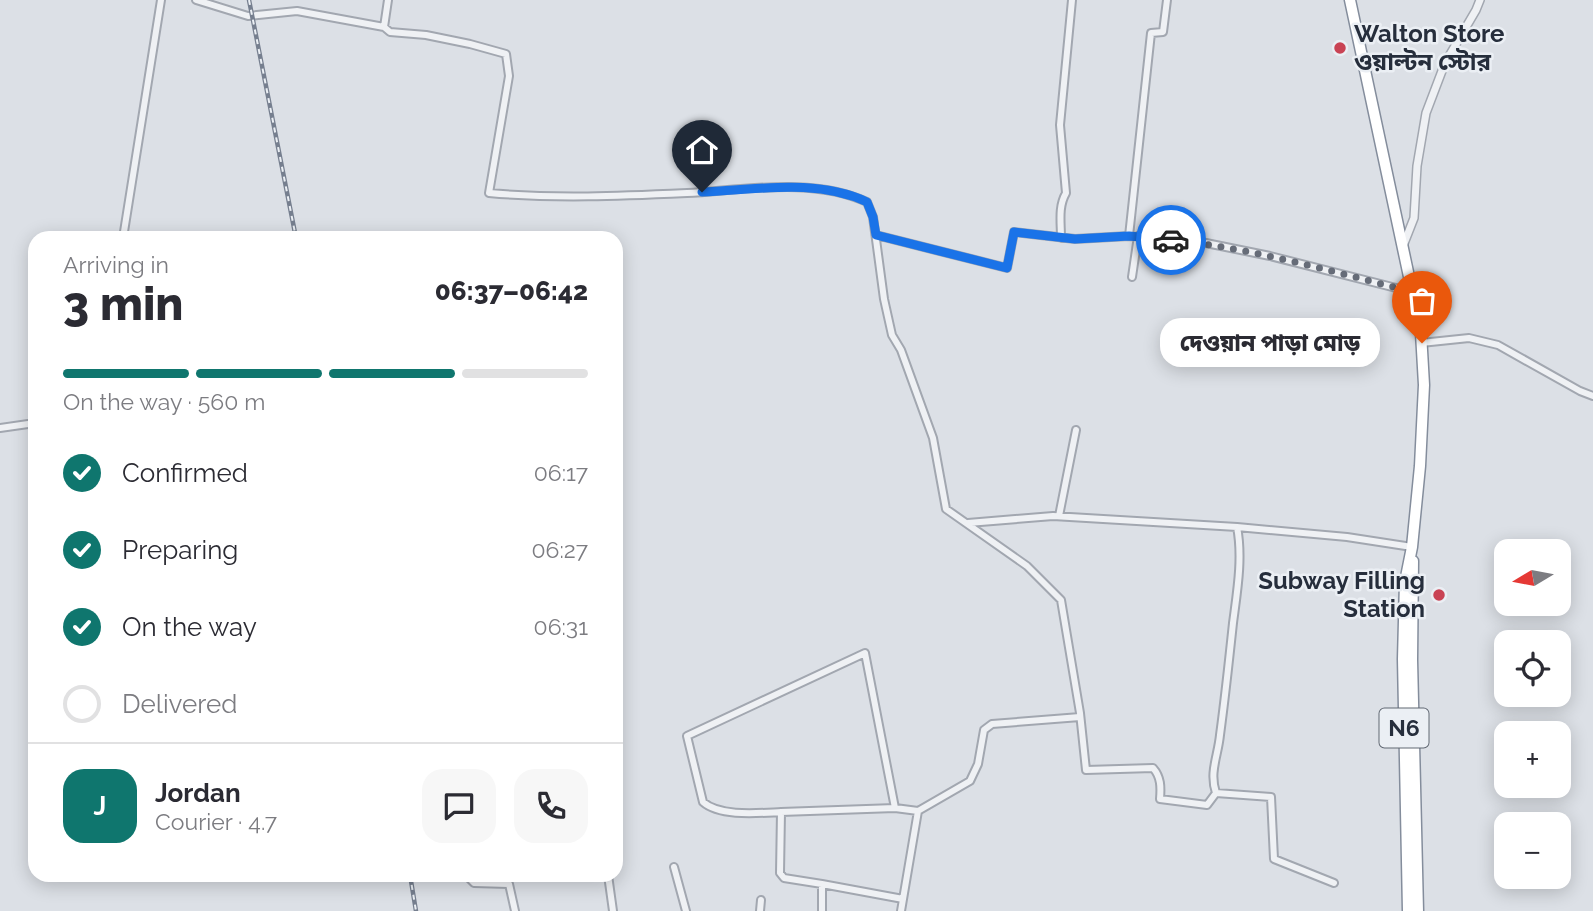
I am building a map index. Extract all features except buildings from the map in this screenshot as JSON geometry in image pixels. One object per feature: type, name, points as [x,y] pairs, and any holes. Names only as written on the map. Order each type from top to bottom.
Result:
[{"type":"highway","name":"N6","points":[[1350,0],[1422,343],[1424,385],[1420,466],[1412,547],[1405,582],[1403,659],[1408,911]]},
{"type":"highway","name":"N6","points":[[1412,547],[1418,911]]},
{"type":"street","points":[[124,231],[161,0]]},
{"type":"street","points":[[196,0],[248,16],[297,11],[384,27],[390,32],[426,35],[470,44],[506,54],[509,76],[489,193],[531,197],[625,196],[805,187],[850,194],[867,202],[873,217],[884,299],[892,335],[901,350],[933,438],[946,509],[1027,566],[1061,600],[1086,770],[1153,768],[1158,773],[1161,786],[1160,799],[1207,805],[1216,793],[1212,765],[1220,740],[1236,597],[1240,540],[1237,527]]},
{"type":"street","points":[[384,27],[388,0]]},
{"type":"street","points":[[1061,238],[1060,211],[1066,193],[1060,125],[1072,0]]},
{"type":"street","points":[[1129,236],[1151,33],[1163,32],[1167,0]]},
{"type":"street","points":[[1403,246],[1414,219],[1417,166],[1426,113],[1445,63],[1480,0]]},
{"type":"street","points":[[876,235],[1007,268],[1014,232],[1075,239],[1138,236],[1206,243],[1413,292]]},
{"type":"street","points":[[1132,277],[1138,236]]},
{"type":"street","points":[[1422,343],[1469,338],[1498,345],[1593,396]]},
{"type":"street","points":[[0,428],[28,424]]},
{"type":"street","points":[[1059,516],[1076,430]]},
{"type":"street","points":[[968,523],[1059,516],[1237,527],[1347,537],[1412,547]]},
{"type":"street","points":[[895,808],[865,653],[687,736],[703,802],[710,808],[746,813],[895,808],[918,811],[970,781],[978,764],[984,730],[992,724],[1080,717]]},
{"type":"street","points":[[1216,793],[1271,797],[1274,859],[1334,883]]},
{"type":"street","points":[[901,911],[918,811]]},
{"type":"street","points":[[781,812],[780,873],[783,878],[902,899]]},
{"type":"street","points":[[674,867],[686,911]]},
{"type":"street","points":[[473,882],[509,884],[515,911]]},
{"type":"street","points":[[609,882],[614,911]]},
{"type":"street","points":[[822,884],[822,911]]},
{"type":"street","points":[[760,911],[761,900]]},
{"type":"railway","points":[[249,0],[295,231]]},
{"type":"railway","points":[[411,882],[416,911]]},
{"type":"way so far","points":[[1171,240],[1206,243],[1270,256],[1413,292],[1422,343]]},
{"type":"place","name":"Walton Store ওয়াল্টন স্টোর","points":[[1340,48]]},
{"type":"place","name":"দেওয়ান পাড়া মোড়","points":[[1422,343]]},
{"type":"place","name":"Subway Filling Station","points":[[1439,595]]},
{"type":"route","points":[[702,192],[805,187],[850,194],[867,202],[876,235],[1007,268],[1014,232],[1075,239],[1129,236],[1171,240]]}]
